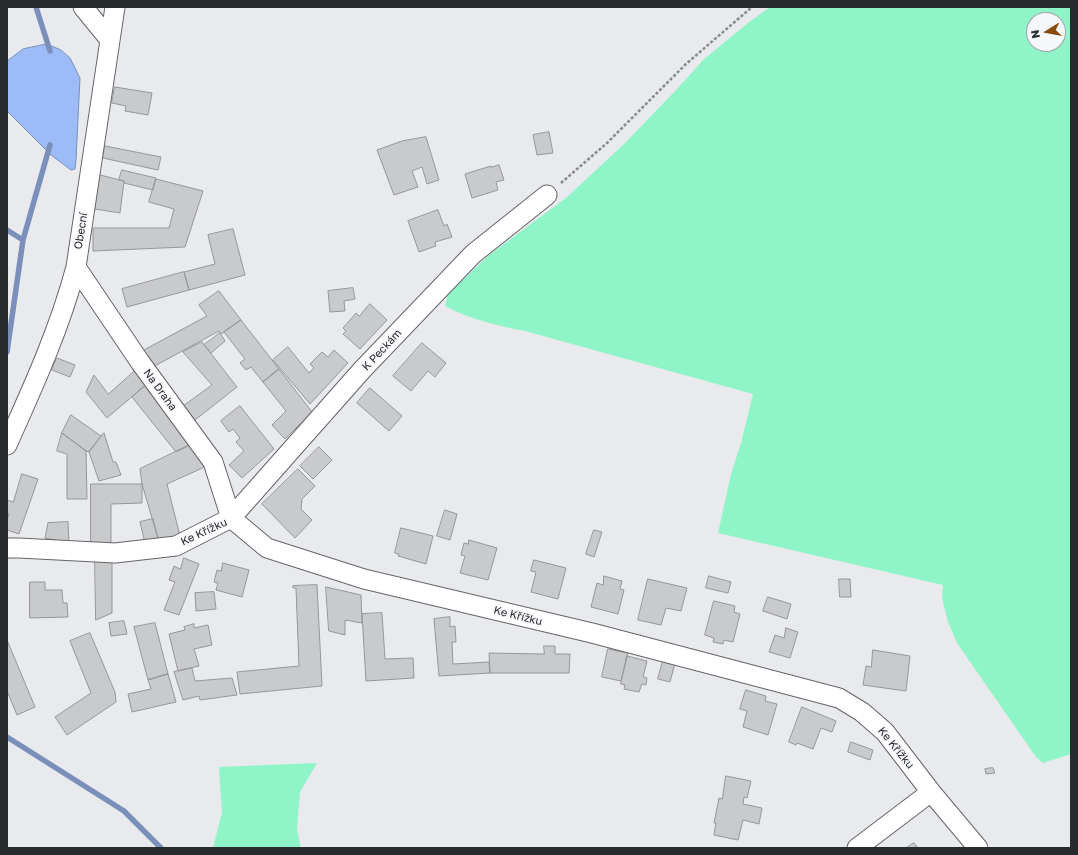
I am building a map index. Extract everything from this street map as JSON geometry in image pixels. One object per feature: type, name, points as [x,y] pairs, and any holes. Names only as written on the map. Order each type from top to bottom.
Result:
[{"type":"street","points":[[83,7],[110,40]]},
{"type":"street","name":"Obecní","points":[[7,445],[38,378],[71,286],[76,267],[115,7]]},
{"type":"street","name":"K Peckám","points":[[230,518],[362,370],[473,254],[547,195]]},
{"type":"street","name":"Na Draha","points":[[76,267],[140,362],[213,462],[230,518]]},
{"type":"street","name":"Ke Křížku","points":[[7,548],[115,553],[176,546],[230,518],[267,548],[364,579],[592,633],[839,698],[862,712],[885,732],[931,792],[978,848]]},
{"type":"street","points":[[857,848],[931,792]]},
{"type":"path","points":[[547,195],[607,143],[686,64],[752,7]]},
{"type":"green space","points":[[770,7],[1071,7],[1071,754],[1043,763],[1036,757],[957,643],[948,622],[942,598],[943,585],[718,533],[731,474],[741,443],[753,394],[525,331],[484,322],[454,311],[445,306],[448,294],[489,255],[566,198],[623,145],[704,59]]},
{"type":"green space","points":[[317,763],[300,792],[297,829],[301,848],[213,848],[222,812],[219,767]]},
{"type":"water","points":[[47,44],[61,50],[70,58],[80,78],[76,160],[75,169],[71,170],[51,155],[7,111],[7,61],[23,49]]},
{"type":"building","points":[[115,87],[152,93],[148,115],[125,111],[126,106],[112,103]]},
{"type":"building","points":[[549,132],[553,153],[537,155],[533,135]]},
{"type":"building","points":[[426,137],[439,180],[427,184],[422,167],[412,171],[418,187],[394,195],[377,150],[402,141]]},
{"type":"building","points":[[105,146],[161,157],[158,170],[103,158]]},
{"type":"building","points":[[499,165],[504,180],[496,182],[498,190],[472,198],[465,174]]},
{"type":"building","points":[[122,170],[156,178],[153,190],[124,183],[124,181],[119,180]]},
{"type":"building","points":[[100,175],[124,181],[120,213],[95,209]]},
{"type":"building","points":[[156,179],[203,191],[185,247],[93,251],[93,228],[169,228],[174,209],[149,202]]},
{"type":"building","points":[[438,210],[444,226],[447,224],[452,237],[435,242],[436,246],[419,252],[408,221]]},
{"type":"building","points":[[233,229],[245,275],[189,290],[184,272],[215,264],[208,235]]},
{"type":"building","points":[[184,272],[189,290],[127,307],[122,289]]},
{"type":"building","points":[[353,288],[355,299],[344,301],[345,311],[330,312],[328,291]]},
{"type":"building","points":[[219,291],[241,320],[221,334],[219,331],[151,368],[142,351],[207,316],[199,305]]},
{"type":"building","points":[[370,304],[387,320],[360,349],[343,334],[346,331],[343,328],[356,313],[359,316]]},
{"type":"building","points":[[241,320],[279,369],[263,382],[251,367],[246,370],[240,363],[245,359],[224,332]]},
{"type":"building","points":[[220,333],[225,341],[211,353],[204,345]]},
{"type":"building","points":[[202,342],[237,387],[195,420],[183,406],[212,385],[183,352]]},
{"type":"building","points":[[422,343],[446,363],[435,377],[428,371],[411,391],[393,376]]},
{"type":"building","points":[[288,347],[309,373],[314,368],[310,364],[322,352],[328,357],[334,350],[348,363],[310,404],[273,360]]},
{"type":"building","points":[[57,358],[75,365],[70,377],[52,370]]},
{"type":"building","points":[[137,369],[148,383],[107,418],[86,392],[94,375],[108,394]]},
{"type":"building","points":[[279,369],[312,412],[285,439],[272,425],[286,411],[263,382]]},
{"type":"building","points":[[148,383],[194,443],[176,452],[132,397]]},
{"type":"building","points":[[370,388],[402,416],[389,431],[357,403]]},
{"type":"building","points":[[240,406],[274,449],[242,478],[229,465],[244,451],[236,442],[240,438],[233,429],[229,432],[221,421]]},
{"type":"building","points":[[71,415],[101,436],[89,452],[62,433]]},
{"type":"building","points":[[62,433],[86,451],[87,499],[67,499],[67,454],[57,451]]},
{"type":"building","points":[[104,433],[113,462],[116,462],[121,475],[99,481],[89,452]]},
{"type":"building","points":[[194,443],[209,465],[167,484],[180,536],[159,542],[142,484],[140,469]]},
{"type":"building","points":[[319,447],[332,460],[313,479],[300,466]]},
{"type":"building","points":[[298,469],[315,486],[302,499],[301,509],[312,520],[295,538],[262,504]]},
{"type":"building","points":[[22,474],[38,479],[19,534],[7,530],[7,520],[9,514],[7,513],[7,500],[13,502]]},
{"type":"building","points":[[91,484],[142,484],[142,503],[111,504],[111,544],[91,544]]},
{"type":"building","points":[[445,510],[457,514],[450,540],[437,536]]},
{"type":"building","points":[[153,519],[159,542],[145,543],[140,522]]},
{"type":"building","points":[[68,522],[69,543],[45,538],[48,523]]},
{"type":"building","points":[[401,528],[433,536],[426,564],[398,556],[399,554],[395,553]]},
{"type":"building","points":[[594,530],[602,532],[594,557],[586,554]]},
{"type":"building","points":[[469,540],[497,548],[488,580],[460,573],[465,556],[461,555],[464,543],[468,544]]},
{"type":"building","points":[[184,558],[199,564],[179,615],[164,610],[175,582],[169,580],[174,566],[180,569]]},
{"type":"building","points":[[95,559],[112,559],[112,613],[96,620]]},
{"type":"building","points":[[534,560],[566,568],[558,599],[531,592],[536,572],[531,571]]},
{"type":"building","points":[[223,563],[249,570],[242,597],[216,590],[218,583],[214,582],[217,570],[221,571]]},
{"type":"building","points":[[604,576],[622,581],[620,589],[624,590],[618,614],[591,607],[597,583],[603,585]]},
{"type":"building","points":[[709,576],[731,582],[728,593],[706,588]]},
{"type":"building","points":[[648,579],[687,588],[681,611],[666,608],[661,625],[638,620]]},
{"type":"building","points":[[839,579],[850,579],[851,597],[840,597]]},
{"type":"building","points":[[30,582],[45,582],[45,590],[62,590],[63,603],[67,603],[68,617],[30,618]]},
{"type":"building","points":[[317,585],[322,686],[240,694],[237,672],[299,666],[296,588],[293,588],[293,586]]},
{"type":"building","points":[[326,587],[361,595],[362,623],[345,620],[345,635],[329,631]]},
{"type":"building","points":[[214,592],[216,609],[196,611],[195,593]]},
{"type":"building","points":[[768,597],[791,604],[787,619],[763,611]]},
{"type":"building","points":[[714,601],[735,606],[734,612],[740,614],[733,642],[724,640],[723,644],[713,642],[714,638],[705,635]]},
{"type":"building","points":[[382,613],[385,659],[413,658],[414,678],[366,681],[362,614]]},
{"type":"building","points":[[450,617],[450,627],[455,626],[456,642],[452,642],[453,664],[489,662],[490,673],[439,676],[434,619]]},
{"type":"building","points":[[124,621],[127,634],[111,636],[109,623]]},
{"type":"building","points":[[155,623],[168,674],[148,680],[134,627]]},
{"type":"building","points":[[194,624],[194,628],[208,625],[212,645],[194,649],[199,666],[178,671],[169,634],[185,630],[184,627]]},
{"type":"building","points":[[786,628],[798,632],[790,658],[769,652],[775,635],[784,638]]},
{"type":"building","points":[[90,633],[115,692],[116,702],[67,735],[55,717],[91,693],[70,641]]},
{"type":"building","points":[[7,640],[35,707],[17,715],[7,691]]},
{"type":"building","points":[[544,646],[555,646],[555,654],[570,654],[569,673],[490,673],[489,653],[544,654]]},
{"type":"building","points":[[608,649],[628,653],[621,681],[602,677]]},
{"type":"building","points":[[873,650],[910,656],[906,691],[863,685],[866,666],[871,667]]},
{"type":"building","points":[[627,656],[647,661],[643,677],[647,678],[646,685],[642,684],[639,692],[624,689],[625,685],[621,684]]},
{"type":"building","points":[[663,661],[675,663],[670,682],[658,679]]},
{"type":"building","points":[[192,668],[195,681],[232,678],[237,695],[200,700],[199,696],[183,700],[174,672]]},
{"type":"building","points":[[168,674],[176,702],[132,712],[128,694],[151,689],[148,680]]},
{"type":"building","points":[[746,690],[766,696],[765,701],[777,704],[768,735],[743,727],[747,711],[740,709]]},
{"type":"building","points":[[802,707],[836,721],[832,732],[821,728],[813,749],[797,743],[796,745],[789,742]]},
{"type":"building","points":[[851,742],[873,750],[870,760],[848,752]]},
{"type":"building","points":[[993,768],[995,773],[986,774],[985,769]]},
{"type":"building","points":[[726,776],[751,781],[747,798],[744,797],[743,804],[762,808],[759,824],[743,820],[738,840],[714,835],[716,823],[714,823],[719,798],[722,799]]},
{"type":"building","points":[[914,843],[918,848],[906,848]]},
{"type":"waterway","points":[[36,7],[50,51]]},
{"type":"waterway","points":[[23,240],[50,145]]},
{"type":"waterway","points":[[7,230],[23,240],[7,352]]},
{"type":"waterway","points":[[7,737],[124,811],[161,848]]}]
